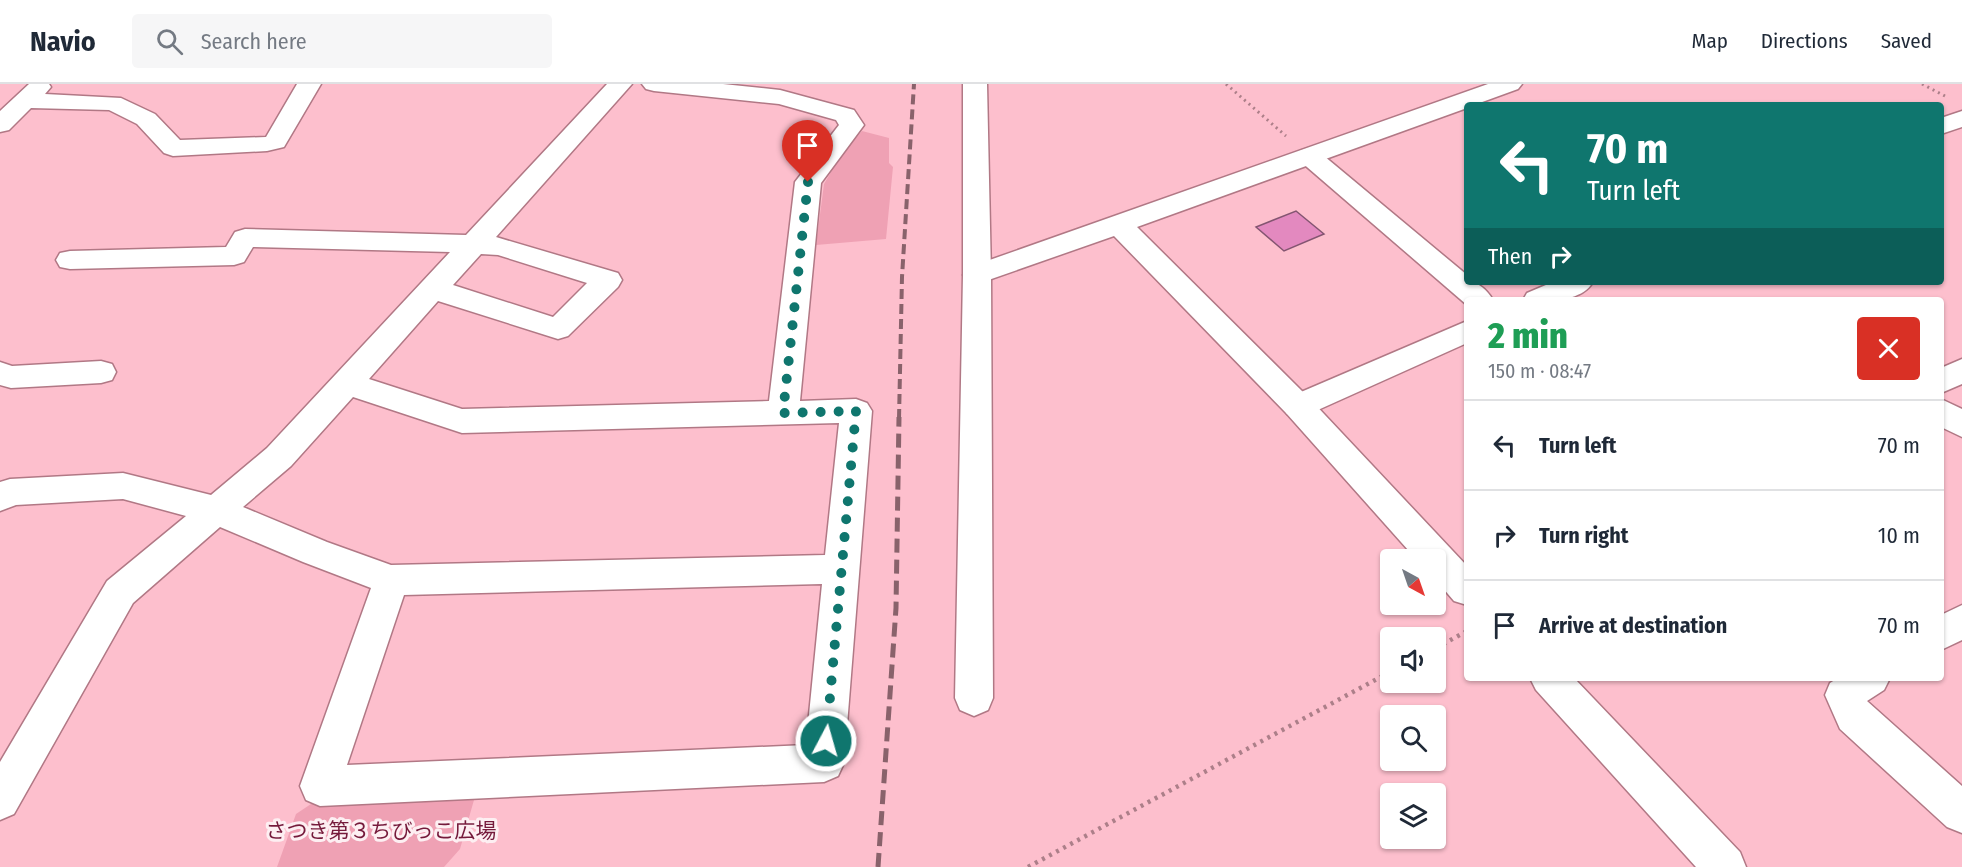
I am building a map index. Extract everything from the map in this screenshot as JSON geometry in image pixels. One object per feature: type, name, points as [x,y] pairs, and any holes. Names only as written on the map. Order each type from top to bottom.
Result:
[{"type":"street","points":[[0,125],[42,84]]},
{"type":"street","points":[[23,101],[113,103],[146,118],[173,148],[267,144],[275,142],[309,84]]},
{"type":"street","points":[[0,800],[120,592],[279,457],[620,84]]},
{"type":"street","points":[[654,84],[780,98],[845,115],[852,125],[808,182],[783,413]]},
{"type":"street","points":[[974,698],[977,274],[975,84]]},
{"type":"street","points":[[977,274],[1510,84]]},
{"type":"street","points":[[1944,126],[1962,118]]},
{"type":"street","points":[[1309,156],[1475,297]]},
{"type":"street","points":[[1117,223],[1298,406],[1464,587]]},
{"type":"street","points":[[70,260],[234,256],[245,238],[474,244],[500,246],[608,280],[558,329],[433,289]]},
{"type":"street","points":[[1544,297],[1572,285]]},
{"type":"street","points":[[1298,406],[1464,332]]},
{"type":"street","points":[[1944,380],[1962,370]]},
{"type":"street","points":[[0,373],[11,377],[101,372]]},
{"type":"street","points":[[347,383],[462,421],[856,411],[824,763],[320,786],[391,580]]},
{"type":"street","points":[[1944,413],[1962,425]]},
{"type":"street","points":[[0,498],[10,492],[123,486],[216,510],[315,552],[391,580],[843,569]]},
{"type":"street","points":[[1944,632],[1962,621]]},
{"type":"street","points":[[1552,681],[1725,867]]},
{"type":"street","points":[[1866,681],[1844,695],[1854,716],[1962,813]]},
{"type":"path","points":[[1226,84],[1309,156]]},
{"type":"path","points":[[1446,643],[1464,633]]},
{"type":"path","points":[[1028,867],[1380,677]]},
{"type":"green space","points":[[862,131],[889,138],[889,163],[893,167],[886,239],[816,245],[824,184],[839,158]]},
{"type":"green space","name":"さつき第３ちびっこ広場","points":[[476,793],[460,849],[444,867],[277,867],[296,814],[323,796]]},
{"type":"building","points":[[1296,211],[1324,234],[1284,251],[1256,227]]},
{"type":"railway","points":[[899,419],[902,277],[914,84]]},
{"type":"railway","points":[[878,867],[896,608],[899,417]]},
{"type":"route","points":[[808,182],[783,413],[856,411],[826,741]]}]
